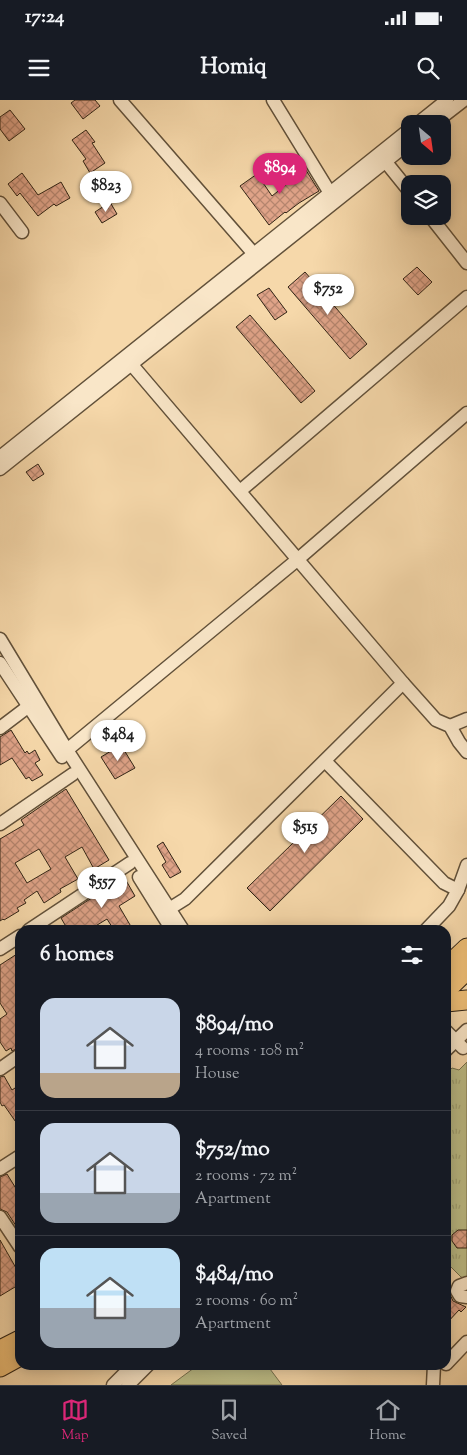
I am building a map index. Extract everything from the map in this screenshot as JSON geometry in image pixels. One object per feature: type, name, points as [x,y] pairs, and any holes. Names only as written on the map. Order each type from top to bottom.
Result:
[{"type":"highway","points":[[451,963],[467,948]]},
{"type":"highway","points":[[451,985],[467,970]]},
{"type":"highway","points":[[451,1002],[467,1000]]},
{"type":"highway","points":[[0,1350],[15,1342]]},
{"type":"highway","points":[[0,1367],[15,1359]]},
{"type":"street","points":[[273,100],[330,193]]},
{"type":"street","points":[[428,115],[447,100]]},
{"type":"street","points":[[445,115],[464,100]]},
{"type":"street","points":[[127,102],[254,254]]},
{"type":"street","points":[[0,457],[401,136]]},
{"type":"street","points":[[0,469],[401,149]]},
{"type":"street","points":[[385,161],[401,181]]},
{"type":"street","points":[[0,203],[22,232]]},
{"type":"street","points":[[437,225],[467,263]]},
{"type":"street","points":[[240,491],[467,297]]},
{"type":"street","points":[[132,365],[240,491],[296,560],[403,683],[436,720],[450,726],[467,752]]},
{"type":"street","points":[[67,750],[296,560],[467,413]]},
{"type":"street","points":[[0,640],[67,750],[180,925]]},
{"type":"street","points":[[0,663],[169,925]]},
{"type":"street","points":[[169,909],[185,899],[403,683]]},
{"type":"street","points":[[0,728],[28,706]]},
{"type":"street","points":[[450,726],[467,719]]},
{"type":"street","points":[[325,761],[444,883],[458,890]]},
{"type":"street","points":[[0,824],[73,774]]},
{"type":"street","points":[[49,925],[130,863]]},
{"type":"street","points":[[431,925],[449,906],[458,890],[467,865]]},
{"type":"street","points":[[0,949],[15,939]]},
{"type":"street","points":[[451,1053],[459,1045],[467,1030]]},
{"type":"street","points":[[451,1036],[459,1045]]},
{"type":"street","points":[[451,1048],[459,1045]]},
{"type":"street","points":[[0,1069],[15,1062]]},
{"type":"street","points":[[0,1170],[15,1160]]},
{"type":"street","points":[[0,1217],[15,1240]]},
{"type":"street","points":[[467,1283],[461,1284],[457,1291],[460,1296],[467,1297]]},
{"type":"street","points":[[451,1359],[467,1342]]},
{"type":"street","points":[[113,1385],[128,1370]]},
{"type":"street","points":[[128,1385],[143,1370]]},
{"type":"green space","points":[[467,1062],[467,1279],[461,1277],[451,1267],[451,1069],[459,1070]]},
{"type":"green space","points":[[191,1370],[271,1370],[282,1385],[171,1385]]},
{"type":"building","points":[[75,100],[95,100],[100,106],[83,119],[71,103]]},
{"type":"building","points":[[10,110],[25,129],[9,141],[0,129],[0,117]]},
{"type":"building","points":[[86,130],[95,142],[92,143],[105,163],[90,173],[83,161],[86,159],[72,140]]},
{"type":"building","points":[[304,167],[319,191],[285,212],[269,225],[240,186],[257,174],[272,196],[288,183],[286,180]]},
{"type":"building","points":[[22,173],[38,195],[61,182],[70,198],[56,206],[54,204],[38,216],[20,193],[17,196],[8,184]]},
{"type":"building","points":[[110,202],[117,214],[102,223],[95,212]]},
{"type":"building","points":[[417,267],[432,282],[418,295],[403,279]]},
{"type":"building","points":[[305,272],[367,344],[350,359],[288,287]]},
{"type":"building","points":[[269,288],[287,312],[275,320],[257,295]]},
{"type":"building","points":[[250,315],[315,391],[301,403],[236,327]]},
{"type":"building","points":[[38,464],[44,474],[33,481],[26,472]]},
{"type":"building","points":[[11,730],[25,753],[27,751],[29,754],[35,750],[40,760],[35,763],[43,775],[32,781],[29,777],[26,779],[12,758],[0,765],[0,737]]},
{"type":"building","points":[[121,745],[135,768],[115,779],[101,757]]},
{"type":"building","points":[[66,789],[109,860],[94,869],[82,847],[65,857],[78,879],[60,889],[61,892],[44,903],[37,891],[24,900],[26,903],[17,908],[19,911],[0,921],[0,839],[24,825],[21,820]],"holes":[[[39,849],[51,869],[27,883],[15,863]]]},
{"type":"building","points":[[341,796],[363,819],[270,911],[247,888]]},
{"type":"building","points":[[163,842],[181,872],[170,878],[162,865],[166,862],[157,846]]},
{"type":"building","points":[[124,877],[135,896],[119,906],[130,925],[111,925],[107,919],[97,925],[65,925],[61,918]]},
{"type":"building","points":[[15,955],[15,1050],[12,1051],[11,1048],[6,1051],[0,1042],[0,1019],[7,1014],[0,1003],[0,965]]},
{"type":"building","points":[[4,1076],[12,1090],[15,1088],[15,1121],[0,1102],[0,1077]]},
{"type":"building","points":[[7,1174],[15,1187],[15,1224],[7,1212],[0,1209],[0,1177]]},
{"type":"building","points":[[458,1230],[467,1230],[467,1248],[457,1248],[452,1241],[452,1235]]},
{"type":"building","points":[[0,1240],[15,1266],[15,1287],[0,1296]]},
{"type":"building","points":[[451,1296],[453,1301],[466,1307],[461,1312],[459,1310],[451,1319]]}]
